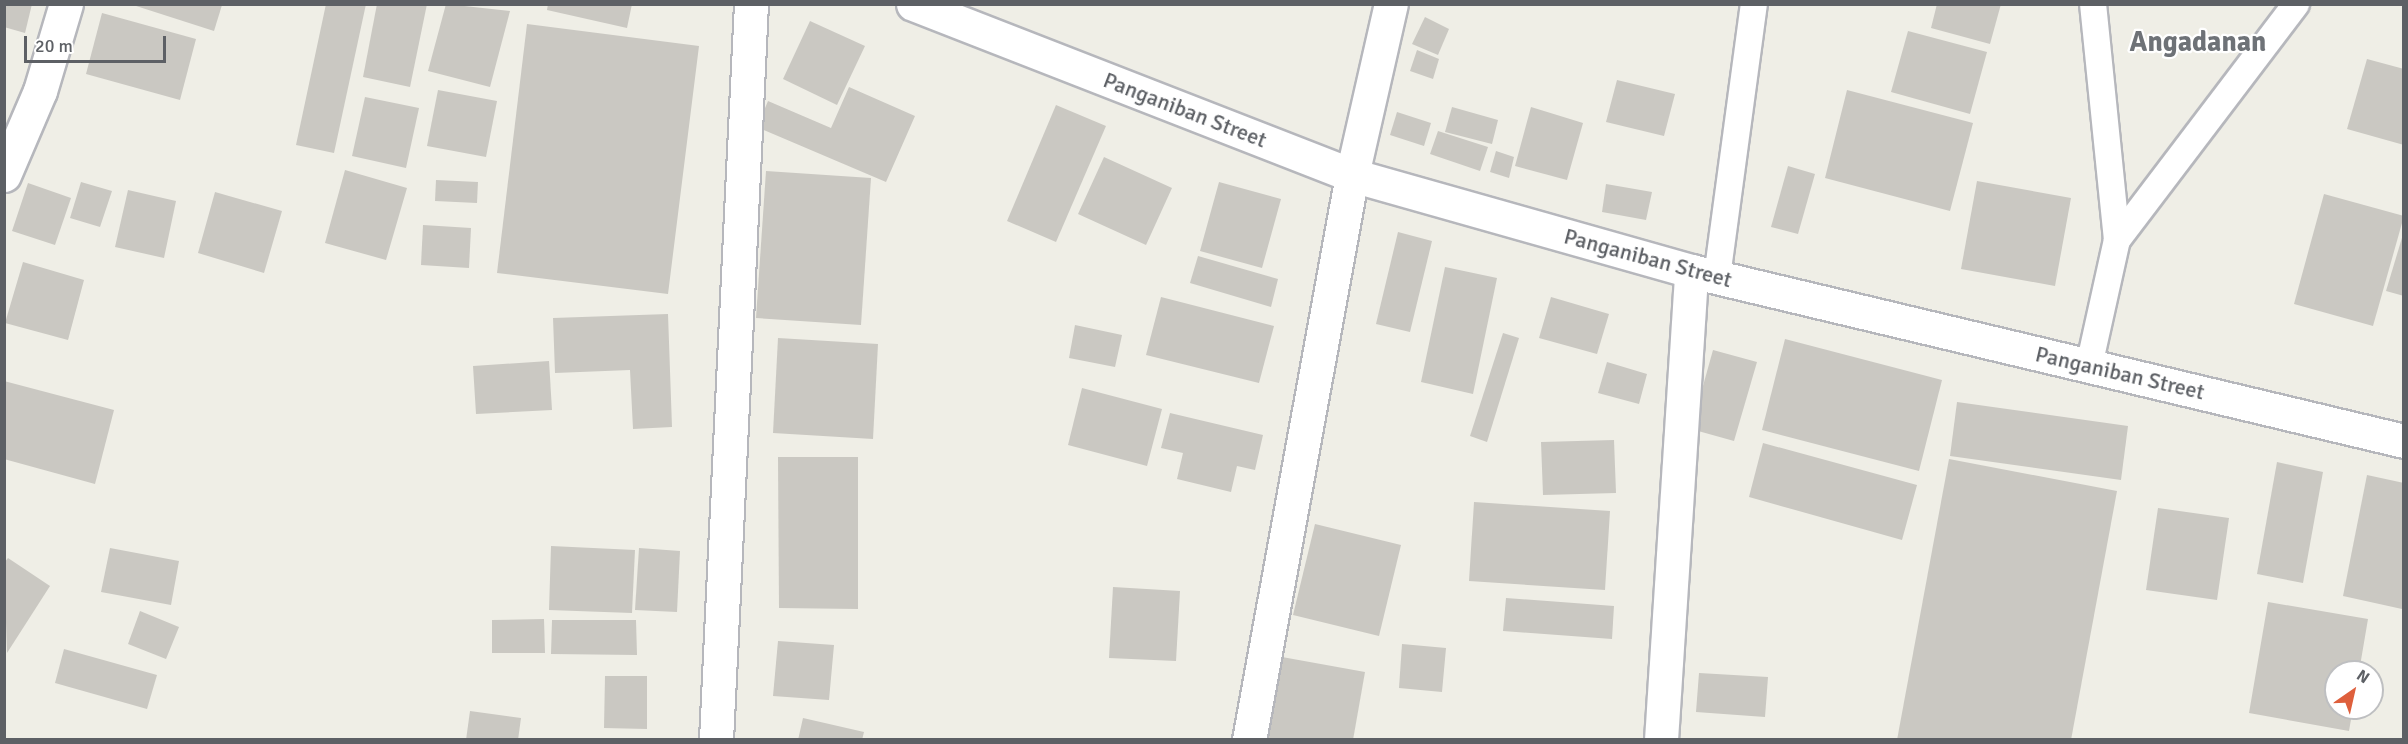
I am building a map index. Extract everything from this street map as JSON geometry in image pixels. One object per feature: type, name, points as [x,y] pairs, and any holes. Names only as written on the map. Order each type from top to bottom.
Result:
[{"type":"street","points":[[4,175],[40,91],[66,4]]},
{"type":"street","points":[[716,740],[751,4]]},
{"type":"street","name":"Panganiban Street","points":[[913,4],[1352,175],[1704,274],[2403,441]]},
{"type":"street","points":[[1249,740],[1352,175],[1391,4]]},
{"type":"street","points":[[1661,740],[1704,274]]},
{"type":"lane","points":[[1704,274],[1754,4]]},
{"type":"lane","points":[[2090,366],[2117,240],[2092,4]]},
{"type":"lane","points":[[2117,240],[2296,4]]},
{"type":"building","points":[[4,4],[32,4],[25,33],[4,27]]},
{"type":"building","points":[[326,4],[366,4],[334,153],[296,145]]},
{"type":"building","points":[[377,4],[427,4],[410,87],[363,77]]},
{"type":"building","points":[[446,4],[510,11],[490,87],[428,71]]},
{"type":"building","points":[[548,4],[632,4],[627,28],[547,10]]},
{"type":"building","points":[[1937,4],[2001,4],[1990,44],[1931,28]]},
{"type":"building","points":[[133,5],[222,5],[214,31]]},
{"type":"building","points":[[102,13],[196,39],[180,100],[86,74]]},
{"type":"building","points":[[1425,17],[1449,29],[1438,55],[1412,44]]},
{"type":"building","points":[[810,21],[865,46],[837,105],[783,79]]},
{"type":"building","points":[[527,24],[699,46],[668,294],[497,273]]},
{"type":"building","points":[[1908,31],[1987,52],[1970,114],[1891,92]]},
{"type":"building","points":[[1417,50],[1439,59],[1433,79],[1410,71]]},
{"type":"building","points":[[2367,59],[2404,69],[2404,145],[2347,129]]},
{"type":"building","points":[[1617,80],[1675,94],[1664,136],[1606,122]]},
{"type":"building","points":[[849,87],[915,116],[886,182],[757,127],[768,101],[831,128]]},
{"type":"building","points":[[438,90],[497,101],[486,157],[427,146]]},
{"type":"building","points":[[1847,90],[1973,123],[1950,211],[1825,178]]},
{"type":"building","points":[[365,97],[419,108],[406,168],[352,156]]},
{"type":"building","points":[[1056,105],[1106,126],[1056,242],[1007,221]]},
{"type":"building","points":[[1452,107],[1498,120],[1492,144],[1445,132]]},
{"type":"building","points":[[1531,107],[1583,123],[1567,180],[1515,166]]},
{"type":"building","points":[[1397,112],[1431,123],[1424,146],[1390,135]]},
{"type":"building","points":[[1438,131],[1488,147],[1480,171],[1430,154]]},
{"type":"building","points":[[1496,151],[1514,157],[1509,178],[1490,172]]},
{"type":"building","points":[[1104,157],[1172,188],[1146,245],[1078,214]]},
{"type":"building","points":[[1788,166],[1815,174],[1798,234],[1771,227]]},
{"type":"building","points":[[345,170],[407,188],[386,260],[325,243]]},
{"type":"building","points":[[766,171],[871,178],[861,325],[756,318]]},
{"type":"building","points":[[436,180],[478,182],[477,203],[435,201]]},
{"type":"building","points":[[1977,181],[2071,198],[2055,286],[1961,269]]},
{"type":"building","points":[[81,182],[112,191],[100,227],[70,218]]},
{"type":"building","points":[[1219,182],[1281,199],[1262,268],[1200,251]]},
{"type":"building","points":[[28,183],[71,198],[55,245],[12,231]]},
{"type":"building","points":[[1606,184],[1652,192],[1646,220],[1602,212]]},
{"type":"building","points":[[128,190],[176,201],[164,258],[115,247]]},
{"type":"building","points":[[215,192],[282,211],[264,273],[198,253]]},
{"type":"building","points":[[2324,194],[2404,216],[2373,326],[2294,304]]},
{"type":"building","points":[[423,225],[471,228],[469,268],[421,265]]},
{"type":"building","points":[[2404,231],[2404,296],[2386,291]]},
{"type":"building","points":[[1398,232],[1432,241],[1410,332],[1376,324]]},
{"type":"building","points":[[1198,256],[1278,279],[1271,307],[1190,283]]},
{"type":"building","points":[[23,262],[84,280],[68,340],[5,323]]},
{"type":"building","points":[[1445,267],[1497,278],[1473,394],[1421,382]]},
{"type":"building","points":[[1161,297],[1274,326],[1259,383],[1146,355]]},
{"type":"building","points":[[1551,297],[1609,314],[1597,354],[1539,338]]},
{"type":"building","points":[[668,314],[672,427],[633,429],[630,370],[555,373],[553,318]]},
{"type":"building","points":[[1075,325],[1122,335],[1115,367],[1069,358]]},
{"type":"building","points":[[1503,333],[1519,338],[1487,442],[1470,436]]},
{"type":"building","points":[[778,338],[878,344],[873,439],[773,433]]},
{"type":"building","points":[[1785,339],[1942,380],[1919,471],[1762,430]]},
{"type":"building","points":[[1713,350],[1757,362],[1734,441],[1691,429]]},
{"type":"building","points":[[549,361],[552,410],[476,414],[473,366]]},
{"type":"building","points":[[1607,362],[1647,374],[1639,404],[1598,393]]},
{"type":"building","points":[[4,381],[114,410],[95,484],[4,459]]},
{"type":"building","points":[[1082,388],[1162,409],[1147,466],[1068,445]]},
{"type":"building","points":[[1957,402],[2128,426],[2121,480],[1950,456]]},
{"type":"building","points":[[1170,413],[1263,435],[1255,470],[1237,466],[1231,492],[1177,479],[1183,453],[1161,448]]},
{"type":"building","points":[[1614,440],[1616,493],[1543,495],[1541,442]]},
{"type":"building","points":[[1763,443],[1917,485],[1902,540],[1749,497]]},
{"type":"building","points":[[778,457],[858,457],[858,609],[779,608]]},
{"type":"building","points":[[1949,459],[2117,491],[2071,740],[1897,740]]},
{"type":"building","points":[[2277,462],[2323,472],[2303,583],[2257,574]]},
{"type":"building","points":[[2367,475],[2404,483],[2402,609],[2343,596]]},
{"type":"building","points":[[1474,502],[1610,511],[1605,590],[1469,581]]},
{"type":"building","points":[[2158,508],[2229,518],[2217,600],[2146,590]]},
{"type":"building","points":[[1315,524],[1401,545],[1379,636],[1293,615]]},
{"type":"building","points":[[551,546],[635,550],[632,613],[549,610]]},
{"type":"building","points":[[110,548],[179,561],[171,605],[101,592]]},
{"type":"building","points":[[639,548],[680,551],[677,612],[635,610]]},
{"type":"building","points":[[8,558],[50,586],[7,653],[4,563]]},
{"type":"building","points":[[1113,587],[1180,591],[1176,661],[1109,658]]},
{"type":"building","points":[[1506,598],[1614,606],[1612,639],[1503,631]]},
{"type":"building","points":[[2268,602],[2368,619],[2361,660],[2324,660],[2324,720],[2351,720],[2349,731],[2249,713]]},
{"type":"building","points":[[140,611],[179,627],[166,659],[128,644]]},
{"type":"building","points":[[544,619],[545,653],[492,653],[492,620]]},
{"type":"building","points":[[552,620],[636,620],[637,655],[551,654]]},
{"type":"building","points":[[778,641],[834,645],[829,700],[773,696]]},
{"type":"building","points":[[1402,644],[1446,648],[1442,692],[1399,688]]},
{"type":"building","points":[[64,649],[157,675],[147,709],[55,683]]},
{"type":"building","points":[[1282,657],[1365,672],[1353,740],[1268,740]]},
{"type":"building","points":[[1699,673],[1768,677],[1765,717],[1696,712]]},
{"type":"building","points":[[605,676],[647,676],[647,729],[604,728]]},
{"type":"building","points":[[470,711],[521,718],[518,740],[466,740]]},
{"type":"building","points":[[803,718],[864,732],[862,740],[798,740]]},
{"type":"district","name":"Angadanan","points":[[2198,42]]}]
